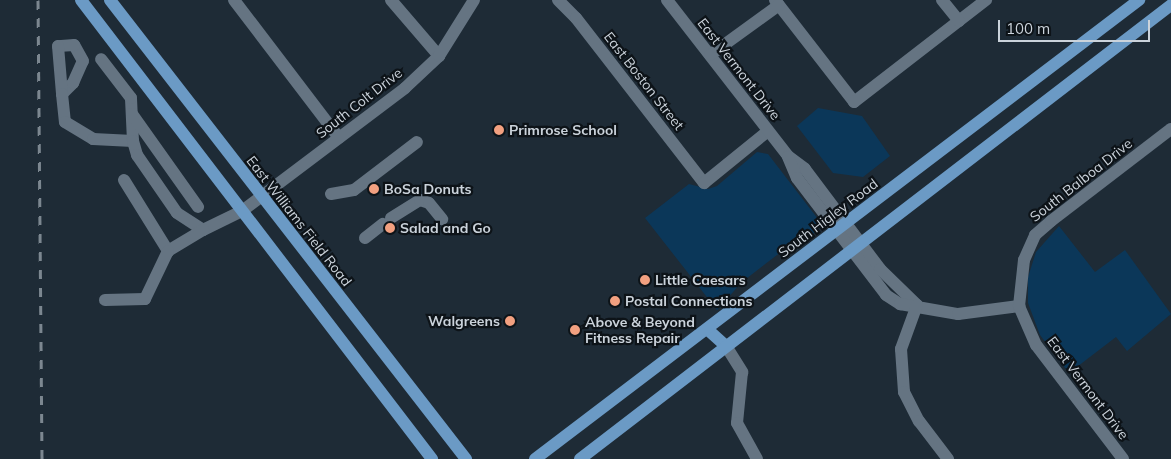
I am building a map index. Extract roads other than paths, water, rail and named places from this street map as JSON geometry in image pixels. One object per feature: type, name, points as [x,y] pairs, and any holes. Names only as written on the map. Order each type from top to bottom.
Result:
[{"type":"main road","points":[[81,0],[432,459]]},
{"type":"main road","name":"East Williams Field Road","points":[[110,0],[466,459]]},
{"type":"main road","name":"South Higley Road","points":[[535,459],[1139,0]]},
{"type":"main road","points":[[580,459],[1171,5]]},
{"type":"main road","points":[[707,329],[726,346]]},
{"type":"street","points":[[234,0],[339,138]]},
{"type":"street","points":[[390,0],[439,56]]},
{"type":"street","name":"South Colt Drive","points":[[168,251],[203,230],[242,212],[405,88],[439,56],[474,0]]},
{"type":"street","name":"East Boston Street","points":[[558,0],[576,18],[704,183],[768,131]]},
{"type":"street","name":"East Vermont Drive","points":[[667,0],[788,156],[805,169],[886,295],[900,304],[918,304],[958,314],[1019,300],[1036,345],[1123,459]]},
{"type":"street","points":[[942,0],[959,21]]},
{"type":"street","points":[[710,56],[777,2],[854,102],[986,0]]},
{"type":"street","points":[[101,59],[131,98],[133,141],[136,155],[177,212],[203,230]]},
{"type":"street","points":[[131,98],[146,86]]},
{"type":"street","points":[[62,94],[65,122],[78,133],[93,139],[133,141]]},
{"type":"street","points":[[132,114],[198,207]]},
{"type":"street","name":"South Balboa Drive","points":[[1019,300],[1024,260],[1035,235],[1171,129]]},
{"type":"street","points":[[331,194],[354,190],[417,142]]},
{"type":"street","points":[[105,300],[145,299],[168,251],[124,180]]},
{"type":"street","points":[[365,238],[420,200],[429,203],[442,219]]},
{"type":"street","points":[[918,304],[901,349],[904,392],[919,421],[948,459]]},
{"type":"street","points":[[726,346],[742,372],[737,423],[757,459]]},
{"type":"railway","points":[[38,0],[42,459]]},
{"type":"place","name":"Primrose School","points":[[499,130]]},
{"type":"place","name":"BoSa Donuts","points":[[374,189]]},
{"type":"place","name":"Salad and Go","points":[[390,228]]},
{"type":"place","name":"Little Caesars","points":[[645,280]]},
{"type":"place","name":"Postal Connections","points":[[615,301]]},
{"type":"place","name":"Walgreens","points":[[510,321]]},
{"type":"place","name":"Above & Beyond Fitness Repair","points":[[575,330]]}]
